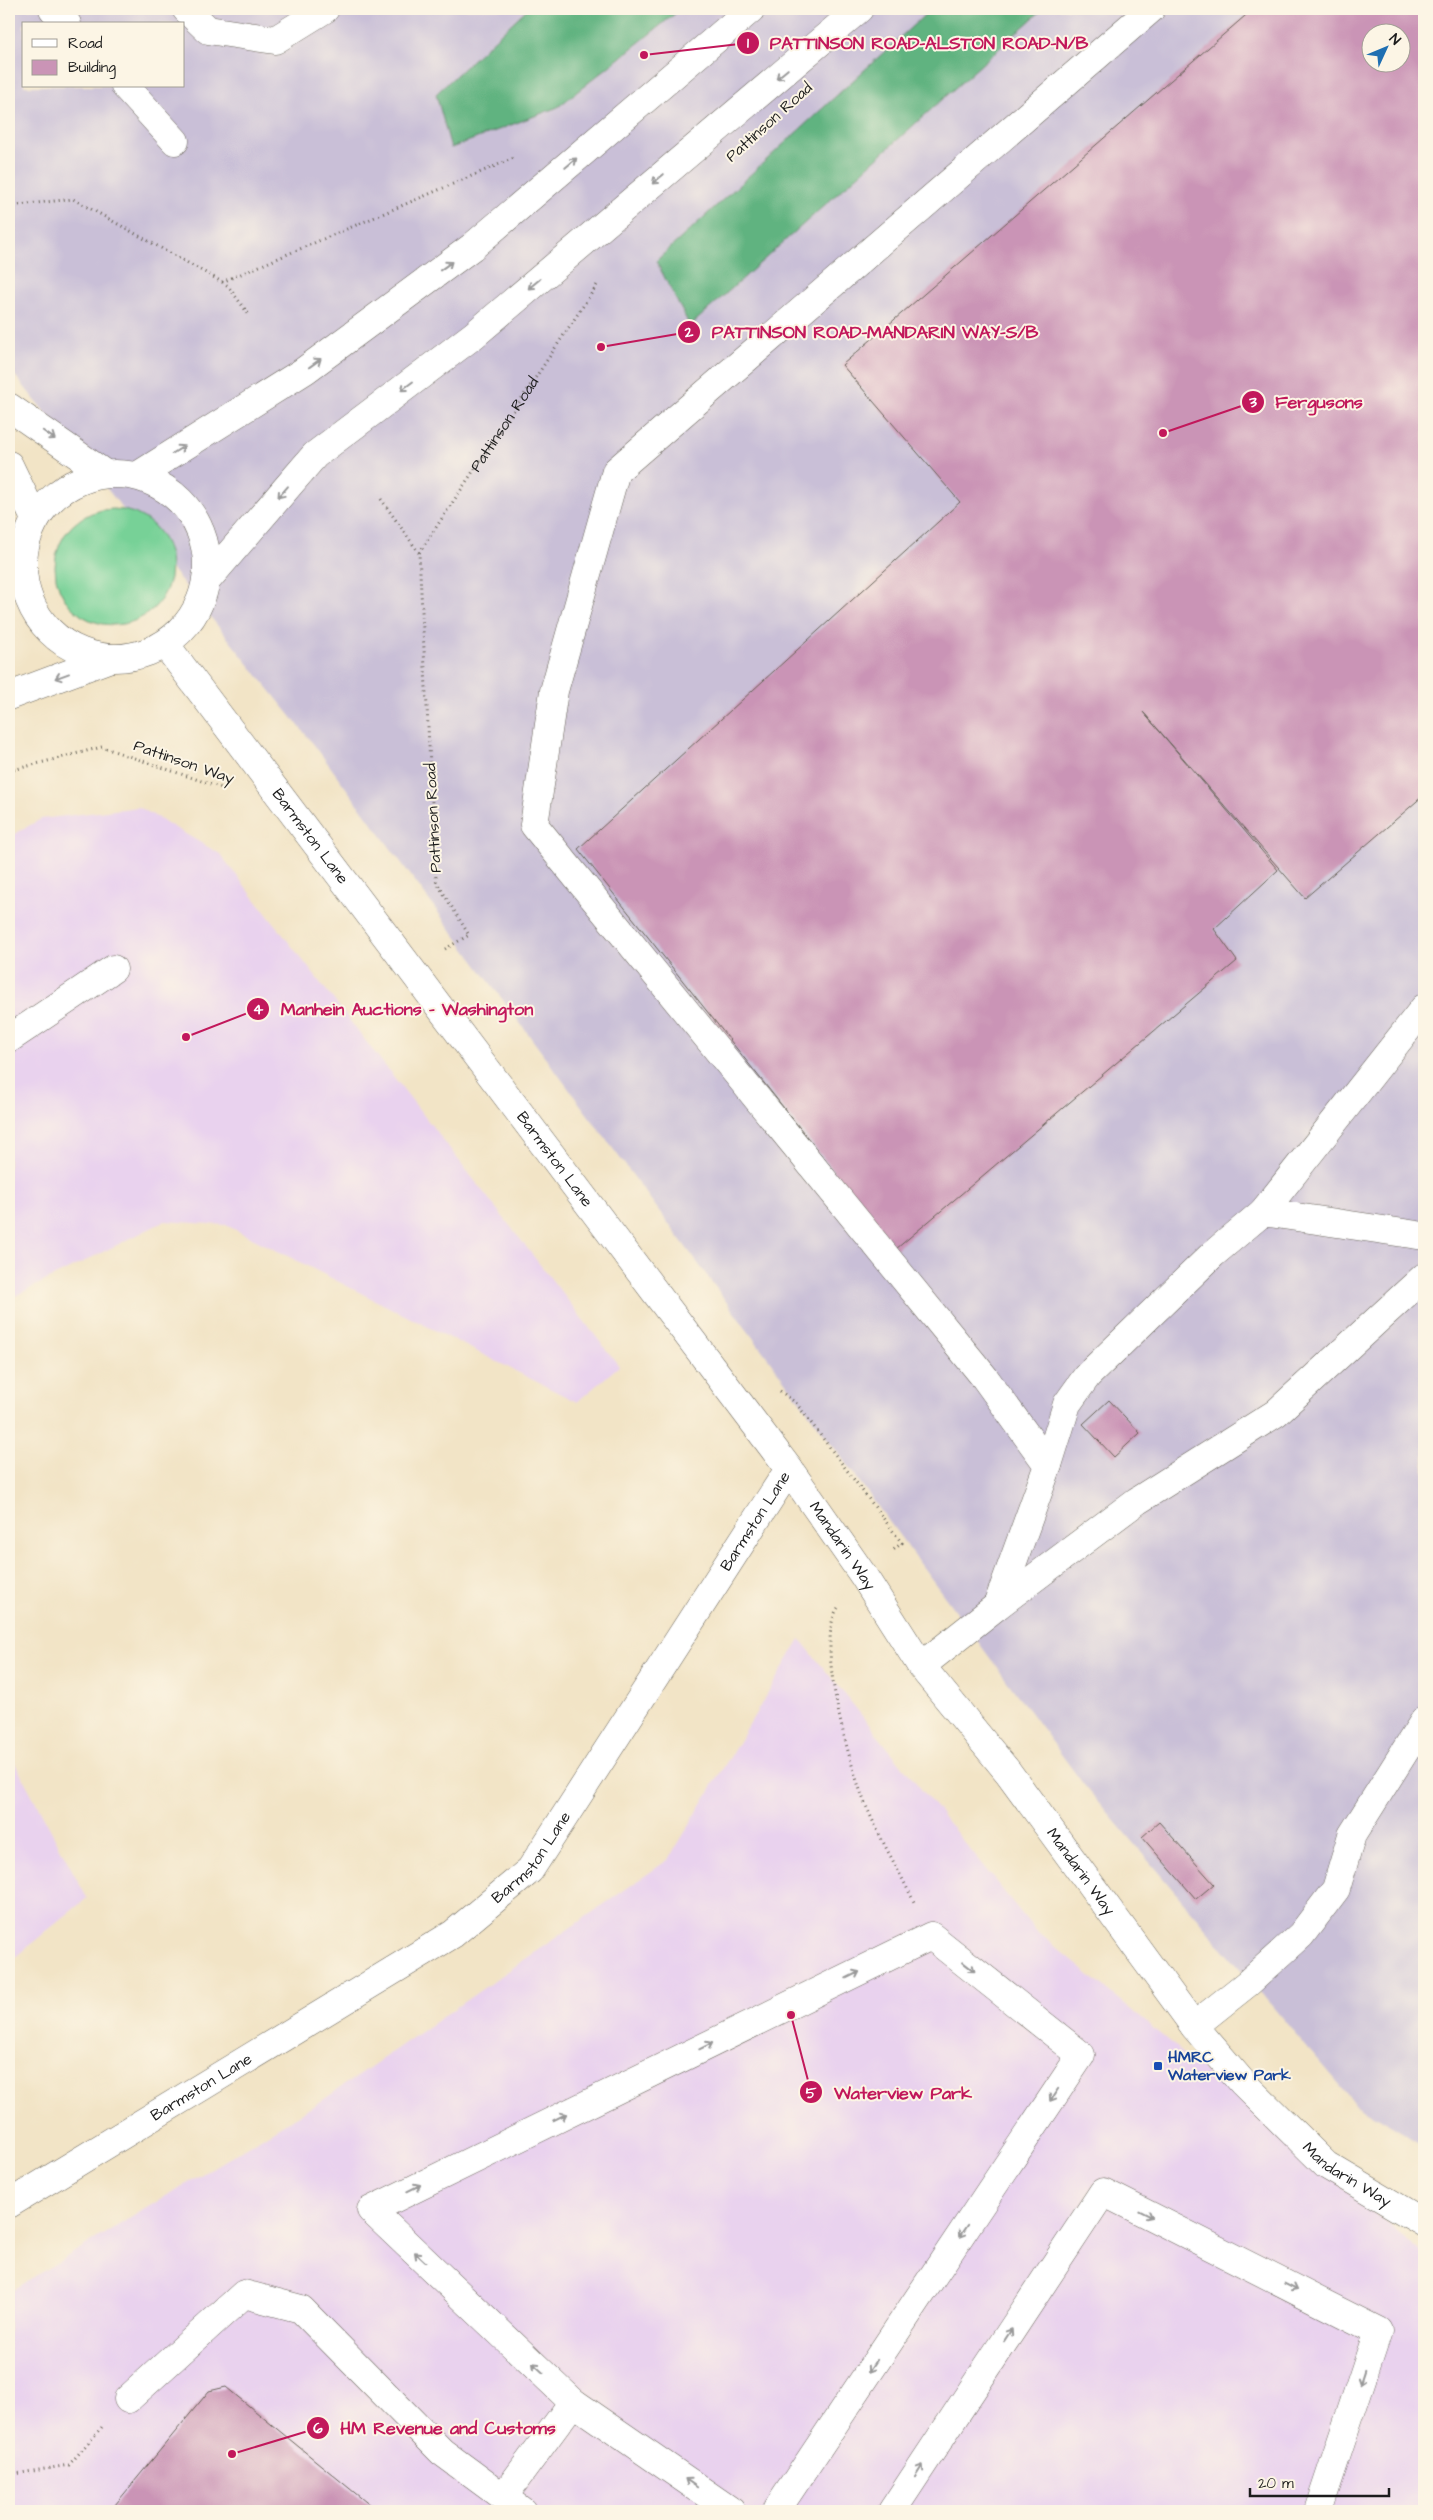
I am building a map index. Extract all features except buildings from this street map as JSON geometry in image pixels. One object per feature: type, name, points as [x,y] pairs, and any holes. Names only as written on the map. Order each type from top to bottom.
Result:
[{"type":"street","points":[[52,9],[64,22]]},
{"type":"street","points":[[186,9],[208,30],[275,40],[325,9]]},
{"type":"street","points":[[137,476],[304,371],[472,247],[751,9]]},
{"type":"street","name":"Pattinson Road","points":[[207,580],[314,455],[474,335],[859,9]]},
{"type":"street","points":[[1048,1465],[984,1378],[534,825],[554,691],[616,471],[1151,9]]},
{"type":"street","points":[[127,88],[175,141]]},
{"type":"street","points":[[9,407],[105,474]]},
{"type":"street","points":[[9,466],[35,519]]},
{"type":"street","points":[[9,569],[24,547],[35,519],[56,495],[83,479],[105,474],[137,476],[160,485],[188,510],[203,538],[207,580],[197,610],[183,630],[166,644],[136,657],[108,659],[9,696]]},
{"type":"street","points":[[24,547],[24,579],[42,622],[71,648],[108,659]]},
{"type":"street","name":"Barmston Lane","points":[[9,2204],[453,1934],[530,1870],[789,1469],[166,644]]},
{"type":"street","points":[[9,1039],[113,969]]},
{"type":"street","points":[[997,1606],[1048,1465],[1067,1404],[1087,1376],[1213,1254],[1263,1212],[1424,1008]]},
{"type":"street","points":[[1263,1212],[1424,1236]]},
{"type":"street","points":[[921,1666],[997,1606],[1137,1501],[1276,1413],[1424,1277]]},
{"type":"street","name":"Mandarin Way","points":[[789,1469],[863,1575],[921,1666],[1008,1772],[1194,2026],[1243,2083],[1326,2165],[1424,2223]]},
{"type":"street","points":[[1194,2026],[1301,1935],[1336,1889],[1352,1835],[1424,1721]]},
{"type":"street","points":[[731,2511],[573,2402],[371,2210],[931,1936],[1081,2055],[776,2511]]},
{"type":"street","points":[[892,2511],[1103,2192],[1378,2331],[1318,2511]]},
{"type":"street","points":[[128,2399],[244,2294],[301,2309],[442,2452],[512,2504],[573,2402]]},
{"type":"path","points":[[222,282],[520,156]]},
{"type":"path","points":[[9,206],[73,199],[222,282],[228,286],[250,316]]},
{"type":"path","name":"Pattinson Road","points":[[445,949],[469,935],[436,881],[419,553],[601,279]]},
{"type":"path","points":[[382,499],[419,553]]},
{"type":"path","name":"Pattinson Way","points":[[9,771],[102,747],[229,791]]},
{"type":"path","points":[[863,1575],[836,1612],[829,1648],[839,1718],[865,1802],[931,1936]]},
{"type":"path","points":[[9,2475],[69,2465],[128,2399]]},
{"type":"shaded area","points":[[9,9],[1424,9],[1424,2145],[1356,2105],[1084,1785],[315,746],[9,368]]},
{"type":"shaded area","points":[[139,807],[220,854],[619,1366],[577,1402],[226,1225],[165,1221],[9,1299],[9,837],[41,819]]},
{"type":"shaded area","points":[[800,1639],[1034,1929],[1424,2254],[1424,2511],[9,2511],[9,2292],[323,2100],[669,1859]]},
{"type":"shaded area","points":[[9,1752],[87,1898],[9,1962]]},
{"type":"green space","points":[[527,9],[681,9],[558,107],[451,148],[436,94]]},
{"type":"green space","points":[[931,9],[1043,9],[690,326],[656,261]]},
{"type":"green space","points":[[113,509],[135,513],[154,526],[167,545],[171,567],[167,589],[154,608],[135,621],[113,625],[91,621],[72,608],[59,589],[55,567],[59,545],[72,526],[91,513]]},
{"type":"place","name":"PATTINSON ROAD-ALSTON ROAD-N/B","points":[[644,55]]},
{"type":"place","name":"PATTINSON ROAD-MANDARIN WAY-S/B","points":[[601,347]]},
{"type":"place","name":"Fergusons","points":[[1163,433]]},
{"type":"place","name":"Manhein Auctions - Washington","points":[[186,1037]]},
{"type":"place","name":"Waterview Park","points":[[791,2015]]},
{"type":"place","name":"HMRC Waterview Park","points":[[1158,2066]]},
{"type":"place","name":"HM Revenue and Customs","points":[[232,2454]]}]
